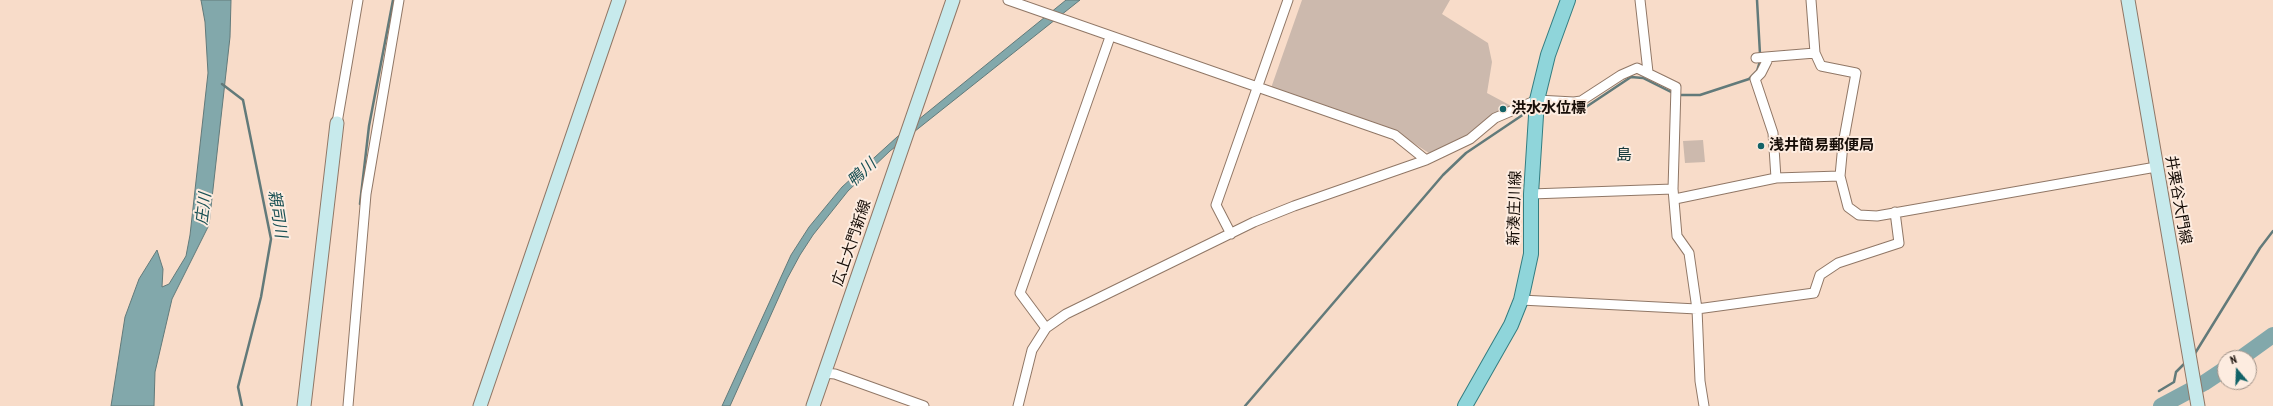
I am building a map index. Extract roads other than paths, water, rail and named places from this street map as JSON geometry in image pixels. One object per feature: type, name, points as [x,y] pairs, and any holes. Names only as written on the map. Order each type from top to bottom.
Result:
[{"type":"main road","points":[[480,406],[619,0]]},
{"type":"main road","name":"広上大門新線","points":[[813,406],[823,373],[904,144],[952,0]]},
{"type":"main road","name":"新湊庄川線","points":[[1465,406],[1511,325],[1521,300],[1531,254],[1531,194],[1537,100],[1548,55],[1568,0]]},
{"type":"main road","name":"井栗谷大門線","points":[[2128,0],[2198,406]]},
{"type":"main road","points":[[304,406],[337,123]]},
{"type":"street","points":[[337,123],[358,0]]},
{"type":"street","points":[[348,406],[366,194],[399,0]]},
{"type":"street","points":[[1008,0],[1064,19],[1110,37],[1395,135],[1426,160]]},
{"type":"street","points":[[1230,234],[1216,205],[1288,0]]},
{"type":"street","points":[[1640,0],[1648,72]]},
{"type":"street","points":[[1810,0],[1815,53],[1821,66],[1856,73],[1843,144],[1840,176],[1848,207],[1859,215],[1876,216],[2156,167]]},
{"type":"street","points":[[1046,328],[1020,293],[1110,37]]},
{"type":"street","points":[[1756,58],[1815,53]]},
{"type":"street","points":[[1766,57],[1767,61],[1761,73],[1755,79],[1773,133],[1776,178]]},
{"type":"street","points":[[1018,406],[1032,350],[1046,328],[1066,314],[1230,234],[1294,206],[1426,160],[1470,139],[1495,118],[1537,100],[1581,101],[1621,75],[1637,68],[1648,72],[1676,87],[1673,189],[1677,236],[1689,253],[1697,308],[1700,381],[1704,406]]},
{"type":"street","points":[[1675,199],[1776,178],[1840,176]]},
{"type":"street","points":[[1531,194],[1673,189]]},
{"type":"street","points":[[1521,300],[1697,308],[1814,293],[1820,275],[1838,263],[1899,243],[1896,212]]},
{"type":"street","points":[[823,373],[835,374],[924,406]]},
{"type":"water","name":"庄川","points":[[201,0],[231,0],[230,37],[209,225],[172,299],[155,372],[154,406],[111,406],[125,317],[139,279],[157,250],[163,269],[162,287],[169,284],[186,256],[190,235],[208,73],[205,22]]},
{"type":"water","name":"鴨川","points":[[1066,0],[1080,0],[890,151],[848,191],[813,235],[800,255],[787,279],[730,406],[722,406],[791,255],[809,227],[842,187],[897,137]]},
{"type":"waterway","points":[[364,206],[360,204],[369,126],[393,0]]},
{"type":"waterway","points":[[1757,0],[1760,54]]},
{"type":"waterway","points":[[1680,95],[1700,95],[1749,79],[1757,71],[1760,61]]},
{"type":"waterway","points":[[1549,112],[1586,107],[1631,77],[1643,78],[1671,92]]},
{"type":"waterway","name":"親司川","points":[[222,84],[243,100],[271,239],[261,297],[238,387],[242,406]]},
{"type":"waterway","points":[[1245,406],[1443,175],[1466,153],[1524,114]]},
{"type":"waterway","points":[[2194,355],[2260,248],[2273,231]]},
{"type":"waterway","points":[[2252,350],[2273,335]]},
{"type":"waterway","points":[[2159,391],[2174,382],[2176,372],[2186,362]]},
{"type":"waterway","points":[[2161,406],[2217,374]]},
{"type":"place","name":"洪水水位標","points":[[1503,109]]},
{"type":"place","name":"浅井簡易郵便局","points":[[1761,146]]},
{"type":"district","name":"島","points":[[1624,155]]}]
